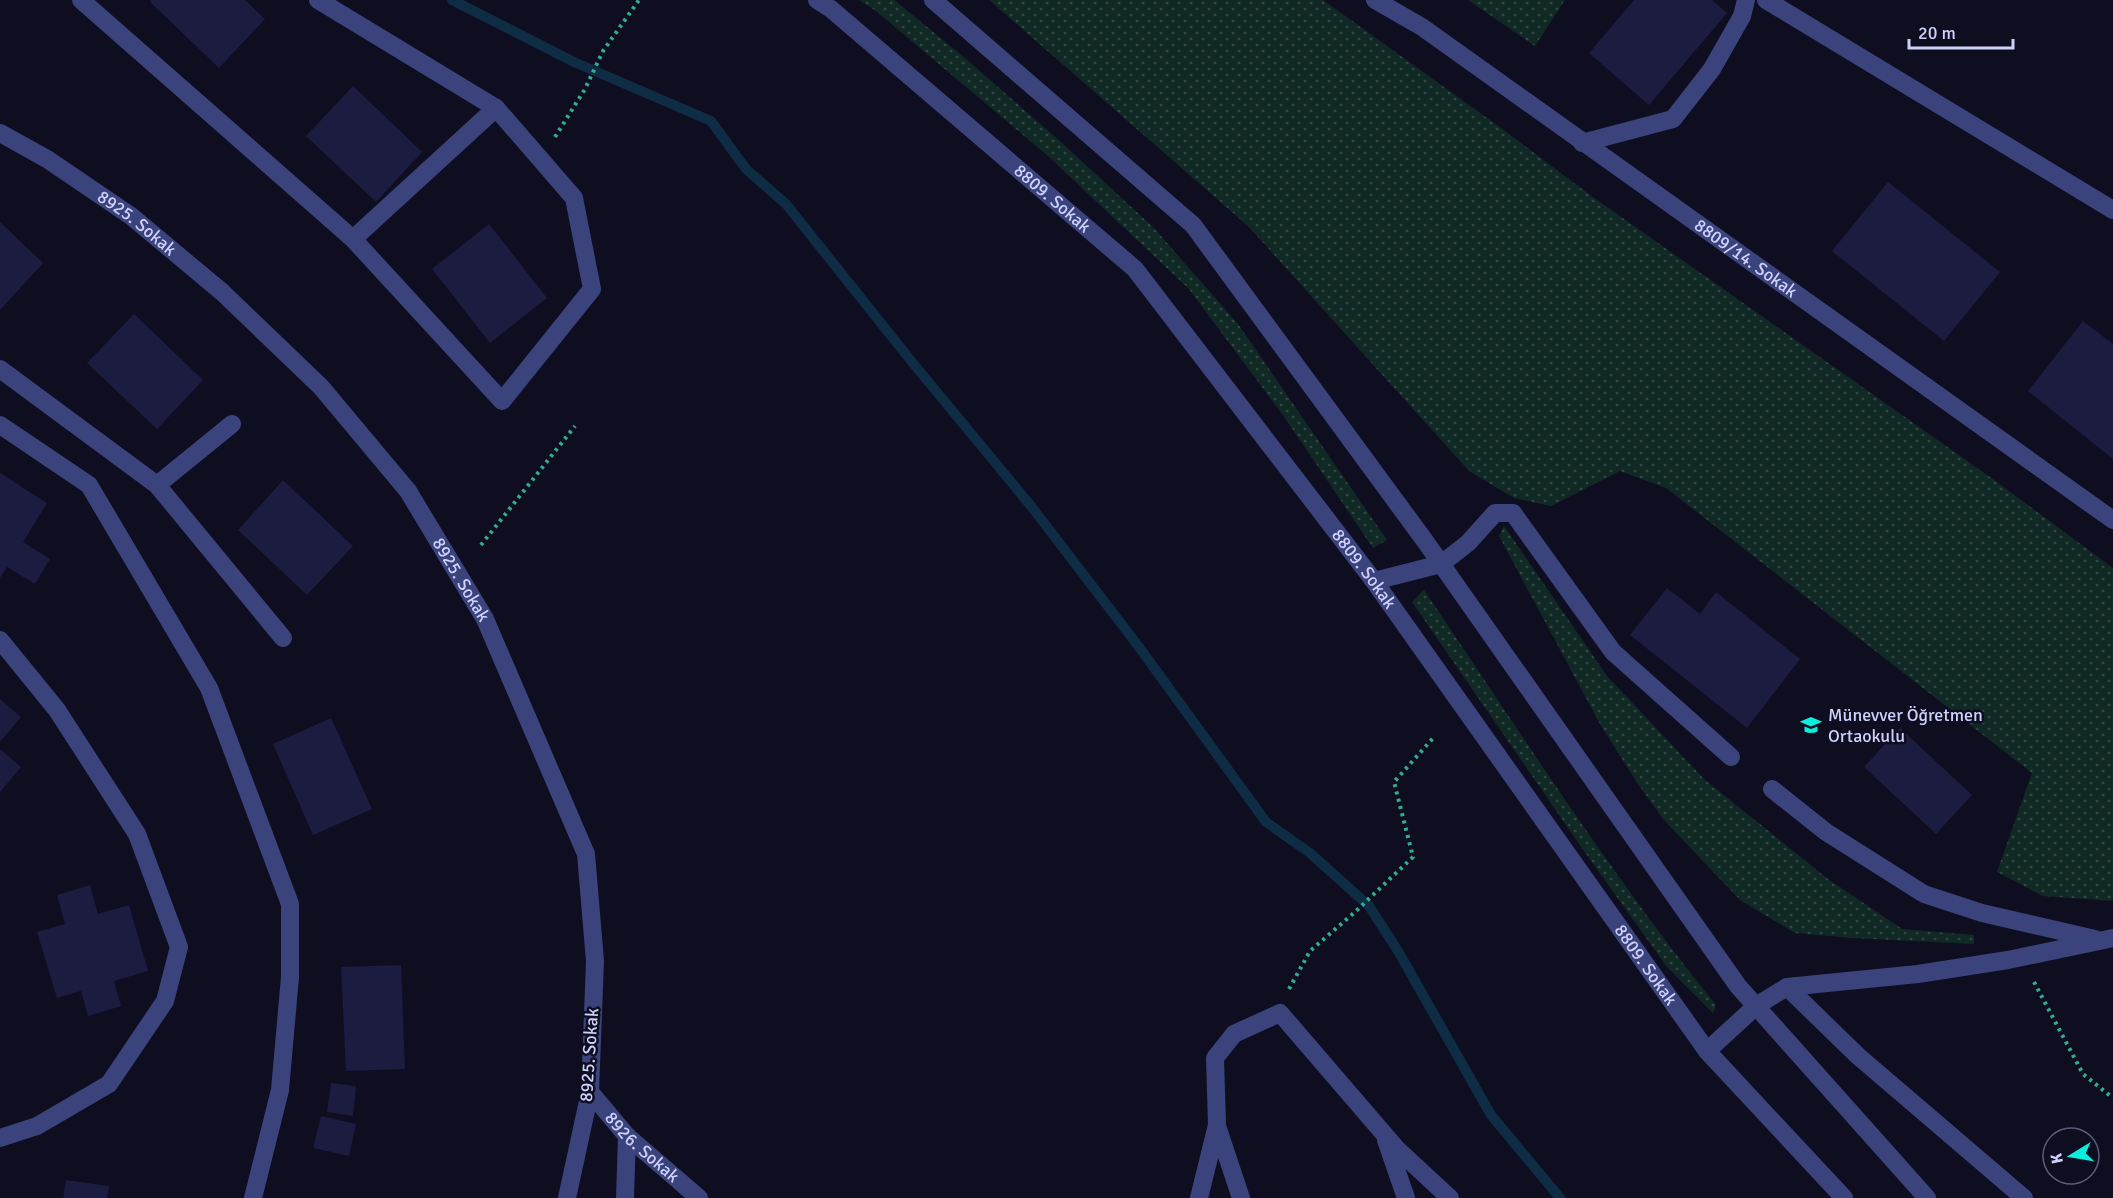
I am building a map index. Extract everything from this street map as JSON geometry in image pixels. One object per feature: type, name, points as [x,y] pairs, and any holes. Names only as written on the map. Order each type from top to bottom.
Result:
[{"type":"street","points":[[81,0],[353,239],[502,401],[592,289],[574,198],[496,108],[318,0]]},
{"type":"street","name":"8809. Sokak","points":[[817,0],[831,9],[1135,269],[1374,581],[1707,1051],[1844,1198]]},
{"type":"street","points":[[933,0],[1193,225],[1441,564],[1738,986],[1928,1198]]},
{"type":"street","name":"8809/14. Sokak","points":[[1375,0],[1422,27],[2113,520]]},
{"type":"street","points":[[1582,143],[1673,119],[1712,69],[1742,16],[1746,0]]},
{"type":"street","points":[[1766,0],[2113,210]]},
{"type":"street","points":[[353,239],[496,108]]},
{"type":"street","name":"8925. Sokak","points":[[0,133],[46,159],[131,216],[222,292],[321,387],[414,501],[486,619],[586,854],[595,961],[590,1092],[567,1198]]},
{"type":"street","points":[[0,369],[157,485],[282,638]]},
{"type":"street","points":[[157,485],[232,424]]},
{"type":"street","points":[[0,425],[89,485],[209,688],[290,904],[290,977],[280,1090],[253,1198]]},
{"type":"street","points":[[1374,581],[1441,564],[1468,543],[1495,513],[1513,513],[1613,652],[1731,757]]},
{"type":"street","points":[[0,640],[57,710],[137,834],[179,947],[165,1001],[109,1084],[37,1126],[0,1138]]},
{"type":"street","points":[[1772,789],[1826,832],[1924,894],[1982,913],[2107,939]]},
{"type":"street","points":[[1707,1051],[1756,1006],[1788,987],[1918,975],[2107,939]]},
{"type":"street","points":[[1788,987],[1858,1056],[2024,1198]]},
{"type":"street","points":[[1199,1198],[1217,1125],[1215,1058],[1234,1034],[1280,1013],[1397,1149],[1450,1198]]},
{"type":"street","name":"8926. Sokak","points":[[590,1092],[627,1136],[699,1198]]},
{"type":"street","points":[[1217,1125],[1241,1198]]},
{"type":"street","points":[[1384,1133],[1406,1198]]},
{"type":"street","points":[[625,1198],[627,1136]]},
{"type":"path","points":[[541,160],[585,89],[603,51],[639,0]]},
{"type":"path","points":[[481,545],[575,426]]},
{"type":"path","points":[[1280,1013],[1289,990],[1310,951],[1413,857],[1394,782],[1434,737]]},
{"type":"path","points":[[2020,957],[2084,1074],[2113,1098]]},
{"type":"green space","points":[[859,0],[894,0],[898,3],[1062,143],[1153,227],[1238,324],[1387,540],[1373,548],[1285,418],[1189,289],[1048,156],[876,11]]},
{"type":"green space","points":[[989,0],[1323,0],[1590,195],[1990,477],[2113,568],[2113,901],[2043,896],[1997,872],[2032,773],[1666,488],[1620,471],[1551,506],[1514,498],[1469,471],[1248,226]]},
{"type":"green space","points":[[1468,0],[1565,0],[1535,46]]},
{"type":"green space","points":[[1504,526],[1607,676],[1705,780],[1828,879],[1902,929],[1974,935],[1974,944],[1795,933],[1740,900],[1663,819],[1600,724],[1499,536]]},
{"type":"green space","points":[[1424,590],[1602,853],[1716,1005],[1713,1013],[1667,967],[1412,602]]},
{"type":"building","points":[[151,0],[245,0],[265,19],[219,68],[150,2]]},
{"type":"building","points":[[1634,0],[1712,0],[1727,13],[1649,105],[1589,53]]},
{"type":"building","points":[[353,86],[422,152],[376,202],[306,136]]},
{"type":"building","points":[[1888,182],[2000,272],[1944,341],[1832,251]]},
{"type":"building","points":[[0,222],[43,263],[0,310]]},
{"type":"building","points":[[489,224],[547,298],[490,343],[432,269]]},
{"type":"building","points":[[134,314],[203,380],[157,429],[87,363]]},
{"type":"building","points":[[2083,321],[2113,344],[2113,459],[2028,391]]},
{"type":"building","points":[[0,473],[47,503],[23,542],[50,559],[35,584],[7,567],[0,578]]},
{"type":"building","points":[[283,480],[353,546],[307,595],[238,530]]},
{"type":"building","points":[[1667,588],[1700,614],[1716,592],[1800,659],[1747,728],[1630,635]]},
{"type":"building","points":[[0,699],[21,717],[0,742]]},
{"type":"building","points":[[331,718],[372,809],[313,835],[273,744]]},
{"type":"building","points":[[1900,728],[1972,795],[1936,834],[1864,767]]},
{"type":"building","points":[[0,749],[21,767],[0,792]]},
{"type":"building","points":[[90,885],[98,914],[129,905],[148,971],[114,981],[121,1006],[88,1016],[81,991],[57,998],[37,932],[65,924],[57,895]]},
{"type":"building","points":[[401,965],[405,1069],[346,1071],[341,967]]},
{"type":"building","points":[[331,1083],[356,1086],[353,1116],[327,1112]]},
{"type":"building","points":[[321,1116],[356,1124],[349,1156],[313,1148]]},
{"type":"building","points":[[66,1180],[109,1186],[107,1198],[63,1198]]},
{"type":"waterway","points":[[452,0],[574,62],[711,121],[746,169],[786,204],[1031,506],[1139,647],[1266,822],[1310,853],[1369,906],[1398,951],[1491,1115],[1560,1198]]},
{"type":"place","name":"Münevver Öğretmen Ortaokulu","points":[[1811,725]]}]
